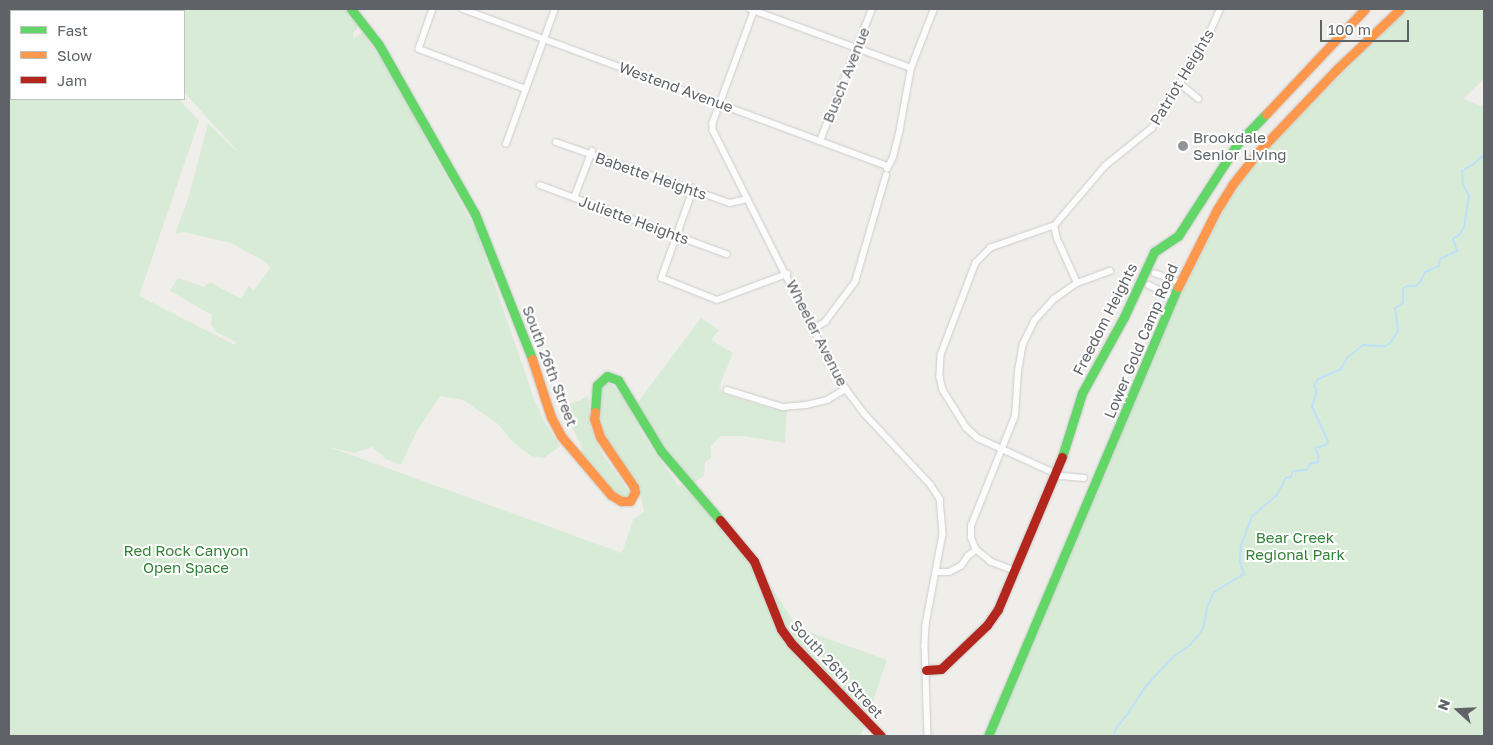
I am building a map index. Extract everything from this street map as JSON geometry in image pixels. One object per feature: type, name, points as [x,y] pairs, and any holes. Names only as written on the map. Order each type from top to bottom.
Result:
[{"type":"street","name":"South 26th Street","points":[[350,9],[379,45],[474,214],[528,345],[551,417],[561,436],[611,495],[621,502],[630,501],[635,492],[634,487],[607,449],[600,437],[594,419],[597,386],[607,376],[618,380],[661,451],[754,561],[781,629],[791,643],[881,736]]},
{"type":"street","points":[[433,9],[419,49],[526,89]]},
{"type":"street","name":"Westend Avenue","points":[[463,9],[820,141],[887,170]]},
{"type":"street","points":[[506,144],[556,9]]},
{"type":"street","points":[[753,9],[911,68]]},
{"type":"street","name":"Wheeler Avenue","points":[[753,9],[713,124],[713,130],[846,389],[864,413],[936,492],[942,510],[943,522],[937,572],[926,625],[928,736]]},
{"type":"street","name":"Busch Avenue","points":[[820,141],[872,9]]},
{"type":"street","points":[[815,328],[825,322],[855,282],[887,170],[893,157],[911,68],[934,9]]},
{"type":"street","name":"Patriot Heights","points":[[1054,226],[1105,166],[1152,128],[1205,43],[1220,9]]},
{"type":"street","name":"Freedom Heights","points":[[926,670],[941,669],[987,625],[998,609],[1057,472],[1082,393],[1128,310],[1154,252],[1178,236],[1238,143],[1365,9]]},
{"type":"street","name":"Lower Gold Camp Road","points":[[988,736],[1180,283],[1216,211],[1232,185],[1258,152],[1337,69],[1373,37],[1400,9]]},
{"type":"street","points":[[1181,84],[1199,99]]},
{"type":"street","name":"Babette Heights","points":[[556,142],[591,152],[730,203],[747,198]]},
{"type":"street","points":[[574,198],[591,152]]},
{"type":"street","name":"Juliette Heights","points":[[540,185],[727,254]]},
{"type":"street","points":[[694,190],[662,278],[717,300],[787,274]]},
{"type":"street","points":[[1077,283],[1057,239],[1054,226],[1000,244],[984,254],[972,272],[941,355],[940,377],[943,390],[966,427],[978,438],[1057,472],[1061,476],[1084,478]]},
{"type":"street","points":[[1014,571],[992,562],[976,550],[971,538],[973,519],[1015,416],[1019,360],[1028,331],[1042,311],[1063,292],[1077,283],[1110,271]]},
{"type":"street","points":[[1174,297],[1152,286],[1158,275],[1180,283]]},
{"type":"street","points":[[726,390],[783,406],[806,405],[827,400],[846,389]]},
{"type":"street","points":[[937,572],[949,572],[961,566],[968,556],[976,550]]},
{"type":"green space","name":"Red Rock Canyon Open Space","points":[[345,9],[359,27],[354,32],[353,39],[362,32],[388,70],[477,233],[534,399],[545,423],[560,446],[544,458],[531,456],[512,441],[498,424],[463,400],[440,396],[416,433],[401,465],[386,459],[372,447],[354,453],[329,447],[622,553],[633,520],[644,512],[639,488],[604,441],[599,424],[597,413],[600,391],[605,384],[611,384],[625,399],[644,437],[679,486],[681,485],[723,523],[759,568],[798,628],[887,660],[861,736],[9,736],[9,33],[10,100],[180,100],[199,121],[139,296],[235,345],[236,342],[216,332],[211,325],[212,315],[170,291],[178,278],[204,287],[210,282],[241,299],[248,286],[254,290],[270,269],[267,263],[231,243],[184,232],[175,234],[188,199],[208,124],[241,155],[185,93],[185,10],[108,10]]},
{"type":"green space","name":"Bear Creek Regional Park","points":[[1404,9],[1484,9],[1484,79],[1463,99],[1484,107],[1484,736],[993,736],[1184,287],[1221,214],[1246,174],[1263,154]]},
{"type":"green space","points":[[701,318],[719,330],[711,340],[733,353],[719,387],[725,394],[775,410],[787,410],[785,443],[742,436],[720,436],[711,446],[711,458],[705,462],[704,476],[693,483],[653,433],[638,402]]},
{"type":"green space","points":[[588,395],[591,428],[603,455],[628,490],[629,494],[623,499],[615,494],[581,456],[582,447],[573,429],[563,420],[571,403],[581,400]]},
{"type":"waterway","points":[[1114,736],[1116,728],[1146,686],[1173,657],[1190,645],[1200,633],[1204,626],[1207,607],[1214,592],[1244,574],[1240,562],[1241,545],[1252,516],[1276,496],[1286,478],[1291,477],[1293,471],[1307,470],[1310,464],[1318,462],[1319,456],[1315,448],[1326,445],[1328,441],[1312,407],[1317,390],[1314,386],[1318,379],[1341,369],[1347,358],[1363,345],[1385,346],[1390,343],[1398,331],[1395,308],[1403,303],[1403,289],[1407,286],[1416,286],[1425,272],[1439,266],[1440,259],[1457,251],[1453,239],[1459,235],[1464,227],[1469,196],[1463,184],[1462,171],[1482,156],[1484,157]]},
{"type":"traffic: fast","points":[[351,9],[379,45],[475,214],[532,359]]},
{"type":"traffic: fast","points":[[1062,457],[1082,393],[1124,317],[1154,252],[1178,236],[1238,143],[1266,114]]},
{"type":"traffic: fast","points":[[988,736],[1178,287]]},
{"type":"traffic: fast","points":[[595,412],[597,385],[607,376],[618,380],[661,451],[720,520]]},
{"type":"traffic: slow","points":[[1266,114],[1365,9]]},
{"type":"traffic: slow","points":[[1178,287],[1216,211],[1232,185],[1258,152],[1337,69],[1400,9]]},
{"type":"traffic: slow","points":[[532,359],[551,417],[561,436],[611,495],[621,501],[630,501],[635,492],[634,487],[600,437],[594,419],[595,412]]},
{"type":"traffic: jam","points":[[926,670],[941,669],[987,625],[998,609],[1062,457]]},
{"type":"traffic: jam","points":[[720,520],[754,561],[781,629],[791,643],[881,736]]},
{"type":"place","name":"Brookdale Senior Living","points":[[1183,146]]}]
